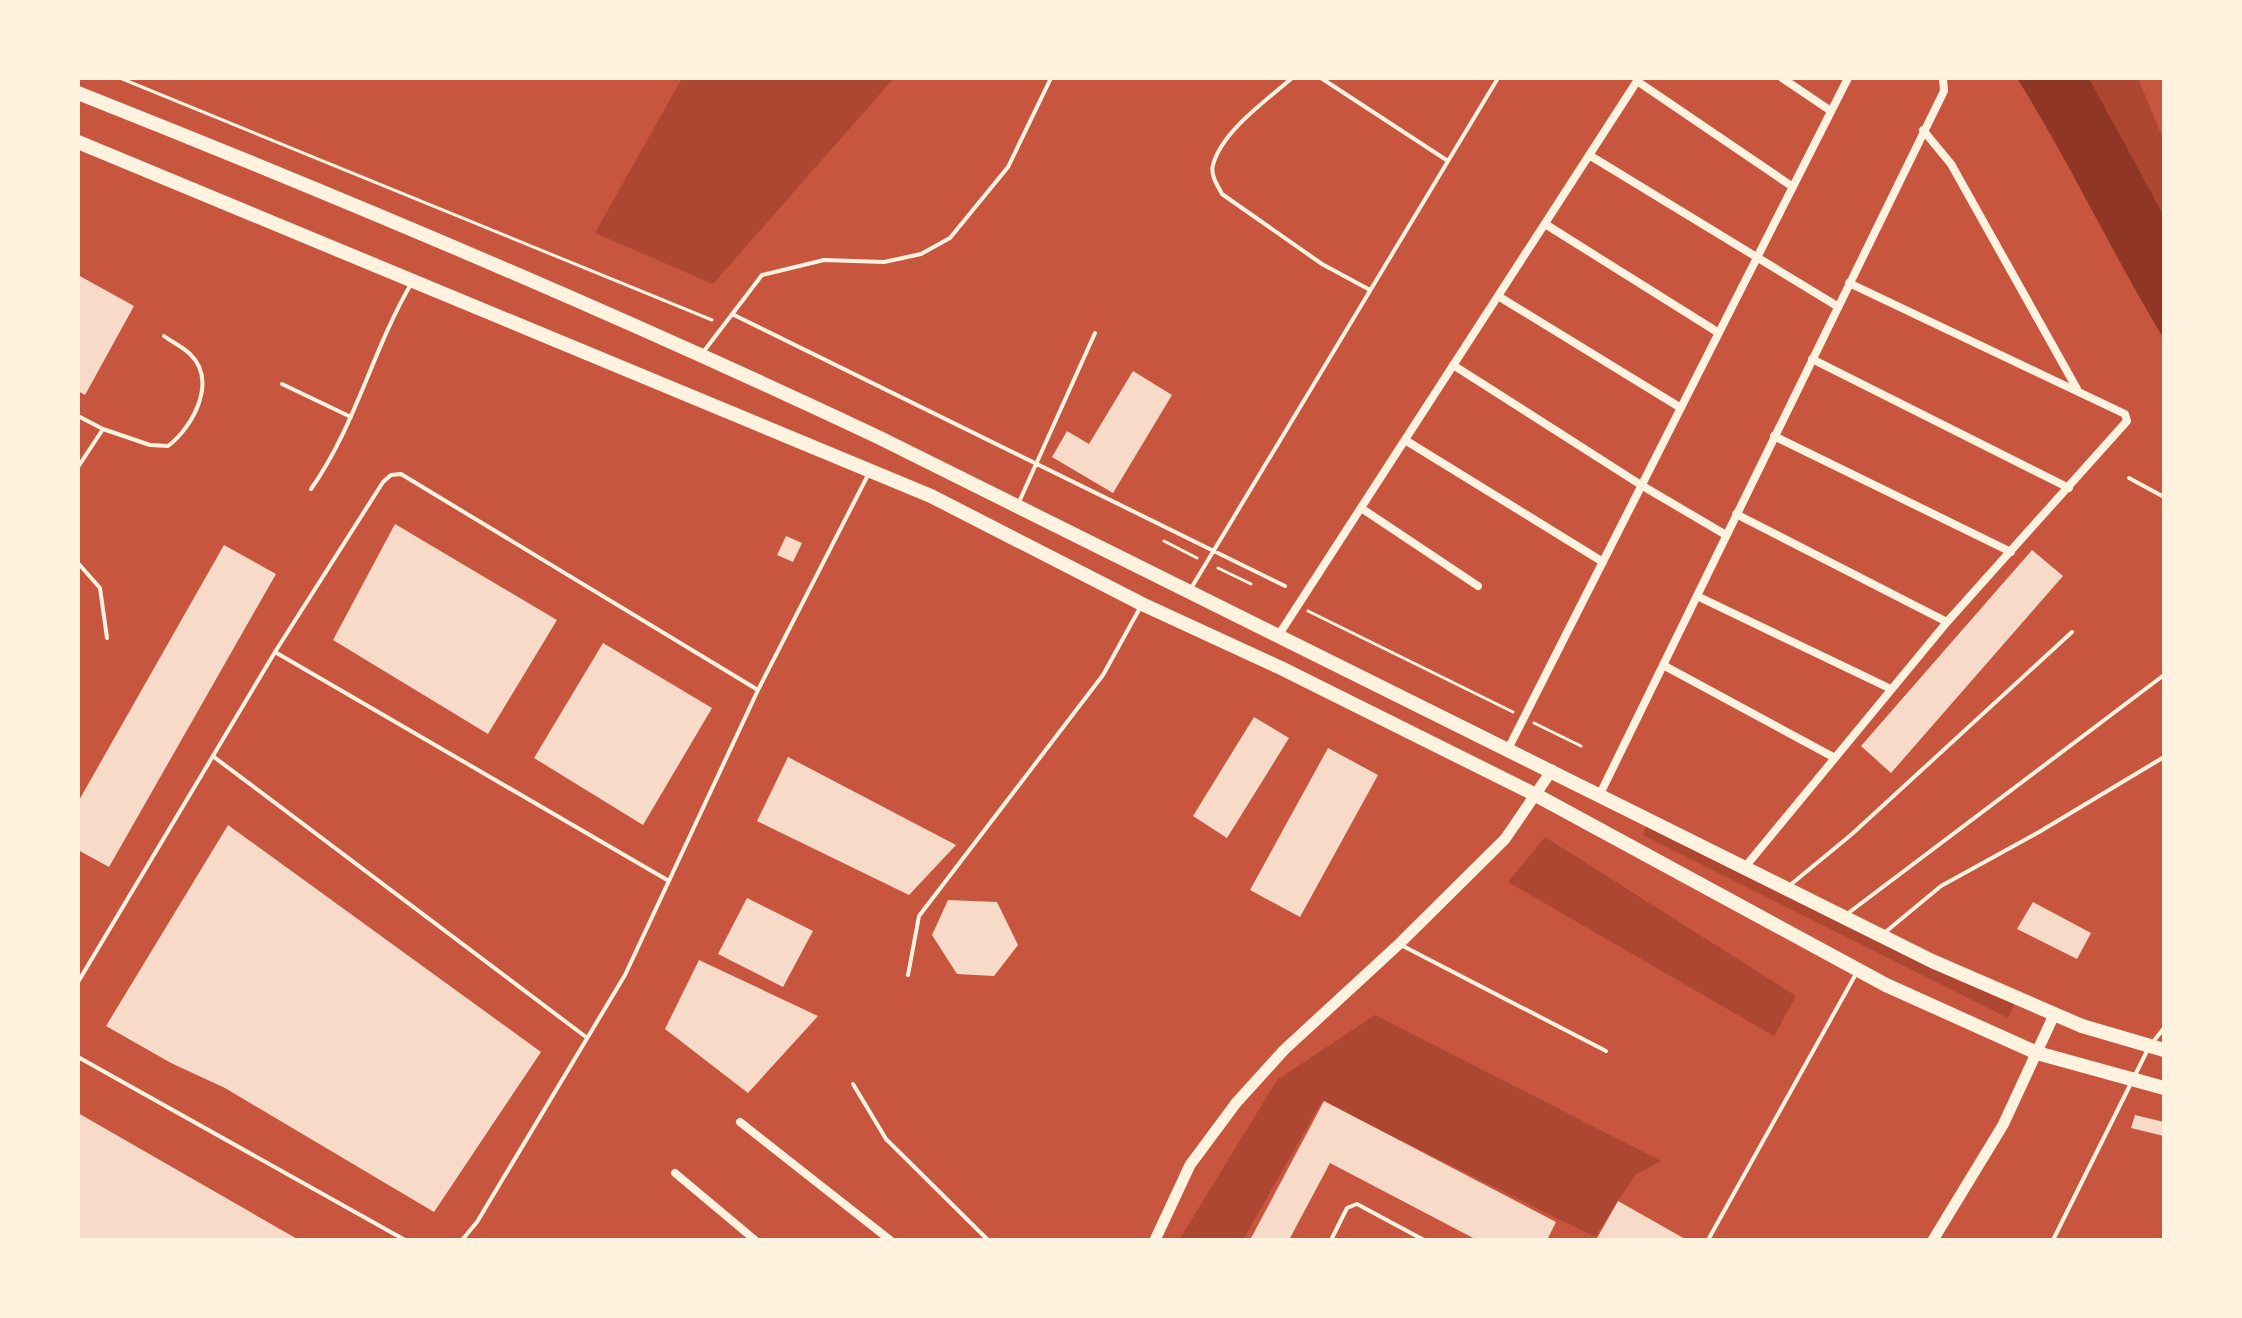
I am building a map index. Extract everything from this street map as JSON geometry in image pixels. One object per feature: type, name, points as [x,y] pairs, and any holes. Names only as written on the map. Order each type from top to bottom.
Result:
[{"type":"main road","points":[[78,93],[447,244],[702,354],[1017,506],[1881,935],[2054,1015],[2157,1048]]},
{"type":"main road","points":[[78,142],[871,470],[1020,539],[1142,604],[1281,668],[1536,795],[1858,969],[2037,1053],[2132,1082],[2164,1088]]},
{"type":"street","points":[[1782,78],[1831,111]]},
{"type":"street","points":[[1508,749],[1848,78]]},
{"type":"street","points":[[1600,794],[1944,91],[1943,78]]},
{"type":"street","points":[[1278,636],[1638,79],[1793,187]]},
{"type":"street","points":[[1923,130],[1951,164],[2077,390]]},
{"type":"street","points":[[1589,155],[1837,306]]},
{"type":"street","points":[[1545,224],[1719,333]]},
{"type":"street","points":[[1745,867],[1947,622],[2069,488],[2127,417],[2077,390],[1849,283]]},
{"type":"street","points":[[1498,296],[1681,408]]},
{"type":"street","points":[[1812,359],[2069,488]]},
{"type":"street","points":[[1453,365],[1641,485],[1726,535]]},
{"type":"street","points":[[1774,436],[2011,552]]},
{"type":"street","points":[[1405,440],[1603,562]]},
{"type":"street","points":[[1361,508],[1478,586]]},
{"type":"street","points":[[1736,514],[1947,622]]},
{"type":"street","points":[[1697,596],[1891,689]]},
{"type":"street","points":[[1663,665],[1835,758]]},
{"type":"street","points":[[1155,1240],[1190,1165],[1236,1103],[1284,1050],[1399,944],[1505,839],[1552,770]]},
{"type":"street","points":[[1933,1240],[1999,1132],[2054,1015]]},
{"type":"street","points":[[740,1122],[890,1240]]},
{"type":"street","points":[[675,1173],[755,1240]]},
{"type":"street","points":[[873,1240],[879,1232]]},
{"type":"lane","points":[[702,354],[762,275],[824,260],[884,262],[921,254],[950,238],[1008,167],[1051,78]]},
{"type":"lane","points":[[1292,78],[1237,126],[1212,166],[1213,177],[1222,194],[1322,264],[1370,290]]},
{"type":"lane","points":[[1321,78],[1448,161]]},
{"type":"lane","points":[[1189,591],[1498,78]]},
{"type":"lane","points":[[311,489],[336,453],[397,308],[412,282]]},
{"type":"lane","points":[[732,314],[1285,586]]},
{"type":"lane","points":[[1017,506],[1095,333]]},
{"type":"lane","points":[[78,416],[103,429],[150,445],[168,446],[184,434],[201,399],[203,375],[191,355],[164,336]]},
{"type":"lane","points":[[282,384],[351,417]]},
{"type":"lane","points":[[78,467],[103,429]]},
{"type":"lane","points":[[462,1240],[477,1222],[625,975],[758,690],[871,470]]},
{"type":"lane","points":[[78,982],[275,652],[383,482],[401,474],[758,690]]},
{"type":"lane","points":[[2129,478],[2164,497]]},
{"type":"lane","points":[[78,563],[100,588],[107,638]]},
{"type":"lane","points":[[908,975],[919,916],[1103,675],[1142,604]]},
{"type":"lane","points":[[1787,888],[1852,834],[2072,632]]},
{"type":"lane","points":[[275,652],[669,881]]},
{"type":"lane","points":[[1844,917],[2164,675]]},
{"type":"lane","points":[[214,757],[586,1038]]},
{"type":"lane","points":[[1881,935],[1941,886],[2164,757]]},
{"type":"lane","points":[[1399,944],[1606,1051]]},
{"type":"lane","points":[[1708,1240],[1858,969]]},
{"type":"lane","points":[[2053,1240],[2132,1082],[2157,1048],[2164,1028]]},
{"type":"lane","points":[[78,1057],[405,1240]]},
{"type":"lane","points":[[853,1084],[886,1139],[988,1240]]},
{"type":"lane","points":[[1331,1240],[1347,1208],[1357,1204],[1424,1240]]},
{"type":"path","points":[[120,78],[724,325]]},
{"type":"path","points":[[1152,535],[1259,588]]},
{"type":"path","points":[[1298,606],[1581,746]]},
{"type":"shaded area","points":[[682,78],[894,78],[713,284],[595,233]]},
{"type":"shaded area","points":[[2017,78],[2089,78],[2164,216],[2164,339],[2055,143]]},
{"type":"shaded area","points":[[2089,78],[2138,78],[2164,141],[2164,216]]},
{"type":"shaded area","points":[[1646,826],[2015,1004],[2008,1018],[1643,835]]},
{"type":"shaded area","points":[[1545,837],[1796,996],[1774,1036],[1508,882]]},
{"type":"shaded area","points":[[1375,1015],[1661,1161],[1635,1175],[1595,1237],[1322,1101],[1243,1240],[1179,1240],[1277,1080]]},
{"type":"building","points":[[78,275],[134,306],[85,395],[78,391]]},
{"type":"building","points":[[1133,371],[1172,395],[1113,493],[1052,457],[1067,431],[1089,444]]},
{"type":"building","points":[[395,524],[557,620],[488,734],[333,640]]},
{"type":"building","points":[[786,536],[802,543],[793,562],[777,555]]},
{"type":"building","points":[[224,545],[276,574],[109,867],[78,850],[78,802]]},
{"type":"building","points":[[2032,550],[2063,576],[1891,773],[1861,746]]},
{"type":"building","points":[[603,643],[712,708],[643,825],[534,758]]},
{"type":"building","points":[[1254,717],[1289,738],[1227,838],[1193,816]]},
{"type":"building","points":[[1328,748],[1378,775],[1300,917],[1250,890]]},
{"type":"building","points":[[788,757],[956,845],[909,895],[757,821]]},
{"type":"building","points":[[228,825],[541,1052],[434,1212],[225,1088],[171,1063],[106,1026]]},
{"type":"building","points":[[747,898],[813,931],[783,987],[718,954]]},
{"type":"building","points":[[948,900],[997,902],[1018,945],[994,976],[957,974],[932,935]]},
{"type":"building","points":[[2033,902],[2091,933],[2077,959],[2017,929]]},
{"type":"building","points":[[699,960],[818,1016],[748,1093],[665,1029]]},
{"type":"building","points":[[1324,1101],[1556,1222],[1547,1240],[1477,1240],[1330,1163],[1289,1240],[1250,1240]]},
{"type":"building","points":[[78,1113],[299,1240],[78,1240]]},
{"type":"building","points":[[2135,1115],[2164,1122],[2164,1136],[2131,1128]]},
{"type":"building","points":[[1618,1201],[1687,1240],[1596,1240]]}]
